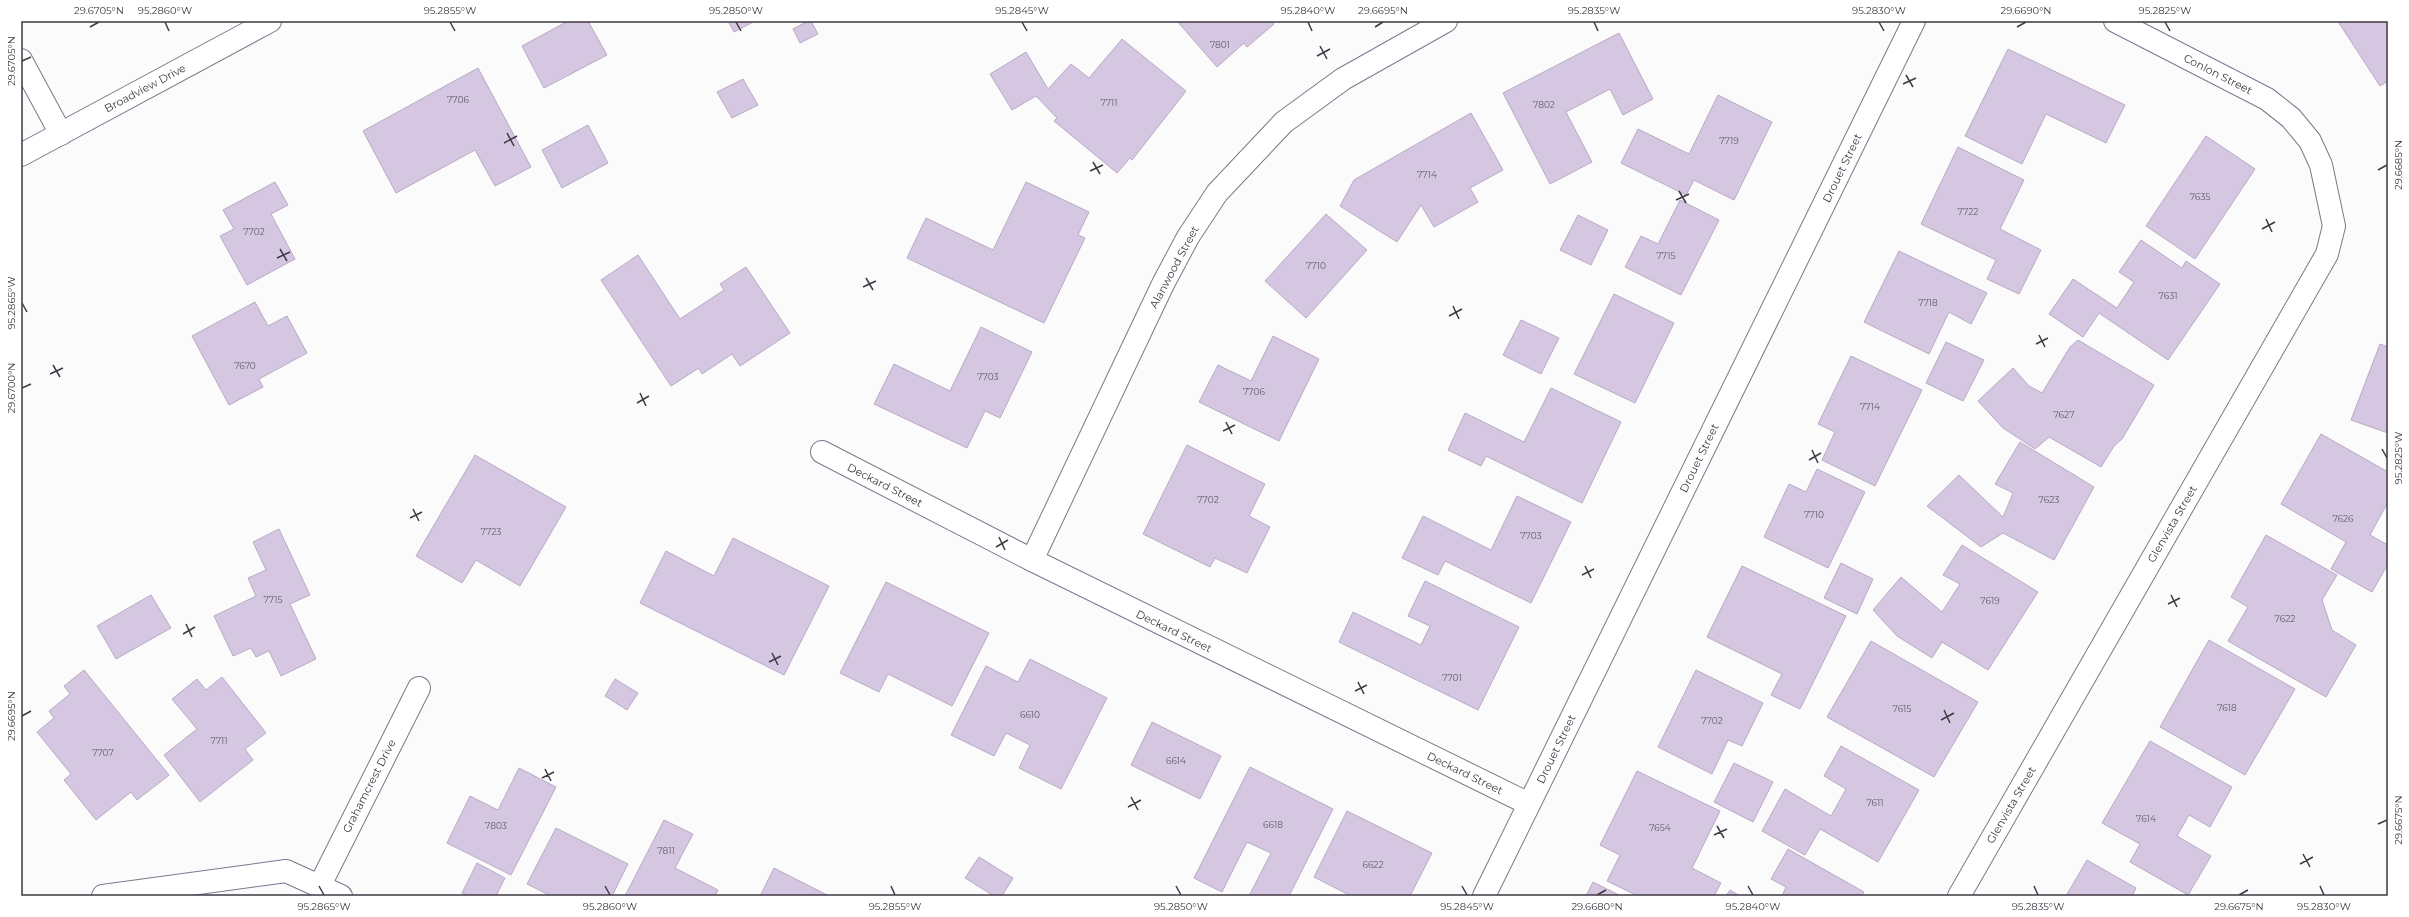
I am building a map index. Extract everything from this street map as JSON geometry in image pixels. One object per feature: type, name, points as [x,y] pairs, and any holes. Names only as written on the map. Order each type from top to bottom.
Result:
[{"type":"street","name":"Broadview Drive","points":[[21,155],[270,21]]},
{"type":"street","name":"Alanwood Street","points":[[1032,560],[1164,284],[1188,237],[1217,193],[1284,122],[1343,79],[1446,21]]},
{"type":"street","name":"Drouet Street","points":[[1484,896],[1914,21]]},
{"type":"street","name":"Conlon Street","points":[[2115,21],[2267,99],[2291,118],[2310,141]]},
{"type":"street","points":[[21,60],[61,134]]},
{"type":"street","name":"Glenvista Street","points":[[1959,896],[2327,254],[2334,226],[2321,165],[2310,141]]},
{"type":"street","name":"Deckard Street","points":[[822,452],[1032,560],[1529,804]]},
{"type":"street","name":"Grahamcrest Drive","points":[[320,885],[419,688]]},
{"type":"street","points":[[103,896],[286,871],[320,885],[341,896]]},
{"type":"building","points":[[568,21],[588,21],[607,55],[544,88],[522,46]]},
{"type":"building","points":[[728,21],[755,21],[734,32]]},
{"type":"building","points":[[808,21],[811,21],[818,34],[800,43],[793,29]]},
{"type":"building","points":[[1177,21],[1271,21],[1274,24],[1247,47],[1244,43],[1217,67]]},
{"type":"building","points":[[2343,21],[2388,21],[2388,81],[2380,86],[2339,23]]},
{"type":"building","points":[[1619,33],[1653,99],[1623,115],[1610,89],[1566,112],[1592,162],[1550,184],[1503,93]]},
{"type":"building","points":[[1122,39],[1186,91],[1132,160],[1130,158],[1117,173],[1054,121],[1057,118],[1036,96],[1012,110],[990,74],[1026,52],[1048,89],[1071,64],[1089,78]]},
{"type":"building","points":[[2008,49],[2125,105],[2106,143],[2046,114],[2022,164],[1965,136]]},
{"type":"building","points":[[478,68],[531,167],[495,186],[475,150],[396,193],[363,131]]},
{"type":"building","points":[[743,79],[758,105],[732,118],[717,92]]},
{"type":"building","points":[[1718,95],[1772,122],[1734,200],[1694,180],[1686,195],[1621,163],[1638,129],[1689,154]]},
{"type":"building","points":[[1471,113],[1503,170],[1470,188],[1478,202],[1434,227],[1421,205],[1397,242],[1340,206],[1354,180]]},
{"type":"building","points":[[588,125],[608,163],[562,188],[542,150]]},
{"type":"building","points":[[2206,136],[2255,169],[2195,259],[2146,226]]},
{"type":"building","points":[[1958,147],[2024,180],[2000,229],[2041,250],[2019,294],[1987,279],[1996,260],[1921,224]]},
{"type":"building","points":[[275,182],[288,205],[271,214],[295,259],[247,285],[220,236],[234,229],[223,210]]},
{"type":"building","points":[[1026,182],[1089,212],[1078,235],[1085,238],[1044,323],[907,258],[926,218],[993,250]]},
{"type":"building","points":[[1680,200],[1719,220],[1681,295],[1625,267],[1641,236],[1658,244]]},
{"type":"building","points":[[1326,214],[1367,250],[1306,318],[1265,281]]},
{"type":"building","points":[[1578,215],[1608,230],[1591,265],[1560,250]]},
{"type":"building","points":[[2141,240],[2182,268],[2186,261],[2220,284],[2168,360],[2099,313],[2083,337],[2049,314],[2073,279],[2117,308],[2134,282],[2119,272]]},
{"type":"building","points":[[1899,251],[1987,293],[1971,324],[1949,312],[1929,354],[1864,322]]},
{"type":"building","points":[[638,255],[680,319],[724,290],[720,284],[746,267],[790,333],[740,366],[732,354],[702,374],[699,368],[671,386],[601,280]]},
{"type":"building","points":[[1614,294],[1674,323],[1635,403],[1574,374]]},
{"type":"building","points":[[255,302],[268,326],[287,316],[307,353],[259,379],[263,387],[229,405],[192,336]]},
{"type":"building","points":[[1521,320],[1559,338],[1541,374],[1503,355]]},
{"type":"building","points":[[981,327],[1032,352],[1000,418],[985,411],[967,448],[874,404],[894,364],[950,391]]},
{"type":"building","points":[[1273,336],[1319,359],[1279,441],[1199,402],[1218,365],[1251,381]]},
{"type":"building","points":[[2078,340],[2154,385],[2122,439],[2114,446],[2101,467],[2049,437],[2035,449],[2003,428],[1978,401],[2013,368],[2029,386],[2042,393],[2070,347]]},
{"type":"building","points":[[1946,342],[1984,360],[1963,401],[1926,383]]},
{"type":"building","points":[[2380,344],[2388,347],[2388,433],[2351,420]]},
{"type":"building","points":[[1851,356],[1922,390],[1875,486],[1822,460],[1835,432],[1818,424]]},
{"type":"building","points":[[1551,388],[1621,422],[1582,503],[1486,456],[1481,466],[1448,450],[1465,413],[1524,442]]},
{"type":"building","points":[[2321,434],[2388,472],[2388,502],[2370,535],[2388,545],[2388,564],[2372,592],[2331,569],[2346,542],[2281,504]]},
{"type":"building","points":[[2020,442],[2094,487],[2054,560],[2003,533],[1981,547],[1927,506],[1959,475],[2003,517],[2013,493],[1995,484]]},
{"type":"building","points":[[1187,445],[1265,484],[1249,516],[1270,527],[1247,573],[1215,558],[1210,567],[1143,534]]},
{"type":"building","points":[[475,455],[566,507],[520,586],[476,560],[462,583],[416,556]]},
{"type":"building","points":[[1817,469],[1865,492],[1828,568],[1764,537],[1789,484],[1806,492]]},
{"type":"building","points":[[1517,496],[1571,522],[1531,603],[1445,561],[1438,575],[1402,558],[1423,516],[1491,550]]},
{"type":"building","points":[[279,529],[310,595],[290,604],[316,659],[281,676],[269,651],[256,657],[251,648],[233,656],[214,616],[256,596],[248,578],[266,570],[253,542]]},
{"type":"building","points":[[2266,535],[2337,575],[2322,600],[2332,630],[2356,645],[2326,697],[2228,641],[2248,607],[2231,597]]},
{"type":"building","points":[[733,538],[829,586],[784,675],[640,603],[666,551],[714,576]]},
{"type":"building","points":[[1962,545],[2038,592],[1988,670],[1942,642],[1932,658],[1897,636],[1873,610],[1901,577],[1942,612],[1960,584],[1943,575]]},
{"type":"building","points":[[1841,563],[1873,579],[1857,614],[1824,598]]},
{"type":"building","points":[[1742,566],[1846,616],[1800,709],[1771,695],[1782,674],[1707,637]]},
{"type":"building","points":[[1425,581],[1519,627],[1478,710],[1339,642],[1353,612],[1421,645],[1430,626],[1408,616]]},
{"type":"building","points":[[886,582],[989,633],[952,706],[888,674],[879,692],[840,673]]},
{"type":"building","points":[[151,595],[171,628],[116,659],[97,626]]},
{"type":"building","points":[[2209,640],[2295,689],[2245,775],[2160,727]]},
{"type":"building","points":[[1871,641],[1978,702],[1934,777],[1827,717]]},
{"type":"building","points":[[1030,659],[1107,698],[1061,789],[1019,768],[1030,745],[1006,733],[994,756],[951,735],[986,666],[1018,682]]},
{"type":"building","points":[[84,670],[169,775],[137,800],[131,792],[96,820],[64,780],[71,774],[37,732],[54,718],[49,711],[70,694],[64,686]]},
{"type":"building","points":[[1696,670],[1763,703],[1742,746],[1728,740],[1712,774],[1658,747]]},
{"type":"building","points":[[222,677],[266,733],[245,749],[253,760],[200,802],[164,755],[197,729],[172,699],[197,679],[206,690]]},
{"type":"building","points":[[615,679],[638,693],[627,710],[605,696]]},
{"type":"building","points":[[1152,722],[1221,756],[1200,799],[1131,765]]},
{"type":"building","points":[[2150,741],[2232,787],[2210,827],[2189,815],[2177,836],[2211,856],[2188,895],[2130,862],[2140,844],[2102,823]]},
{"type":"building","points":[[1841,746],[1919,790],[1878,862],[1820,829],[1805,855],[1762,831],[1785,789],[1831,816],[1846,789],[1824,776]]},
{"type":"building","points":[[1734,763],[1773,782],[1753,822],[1714,802]]},
{"type":"building","points":[[1250,767],[1333,809],[1289,896],[1249,896],[1271,853],[1247,842],[1222,892],[1194,878]]},
{"type":"building","points":[[519,768],[556,787],[511,875],[447,843],[470,796],[498,810]]},
{"type":"building","points":[[1637,771],[1720,811],[1692,868],[1721,883],[1714,896],[1638,896],[1607,881],[1620,855],[1600,845]]},
{"type":"building","points":[[1347,811],[1432,853],[1410,896],[1351,896],[1314,877]]},
{"type":"building","points":[[664,820],[693,834],[675,868],[718,890],[715,896],[625,896]]},
{"type":"building","points":[[556,828],[628,864],[612,896],[551,896],[527,884]]},
{"type":"building","points":[[1788,849],[1864,892],[1862,896],[1782,896],[1786,887],[1771,879]]},
{"type":"building","points":[[979,857],[1013,878],[1002,896],[994,896],[965,878]]},
{"type":"building","points":[[2087,860],[2136,888],[2132,896],[2066,896]]},
{"type":"building","points":[[477,863],[505,878],[496,896],[469,896],[462,893]]},
{"type":"building","points":[[774,868],[829,896],[760,896]]},
{"type":"building","points":[[1593,882],[1621,896],[1586,896]]},
{"type":"building","points":[[1730,890],[1740,896],[1726,896]]}]
